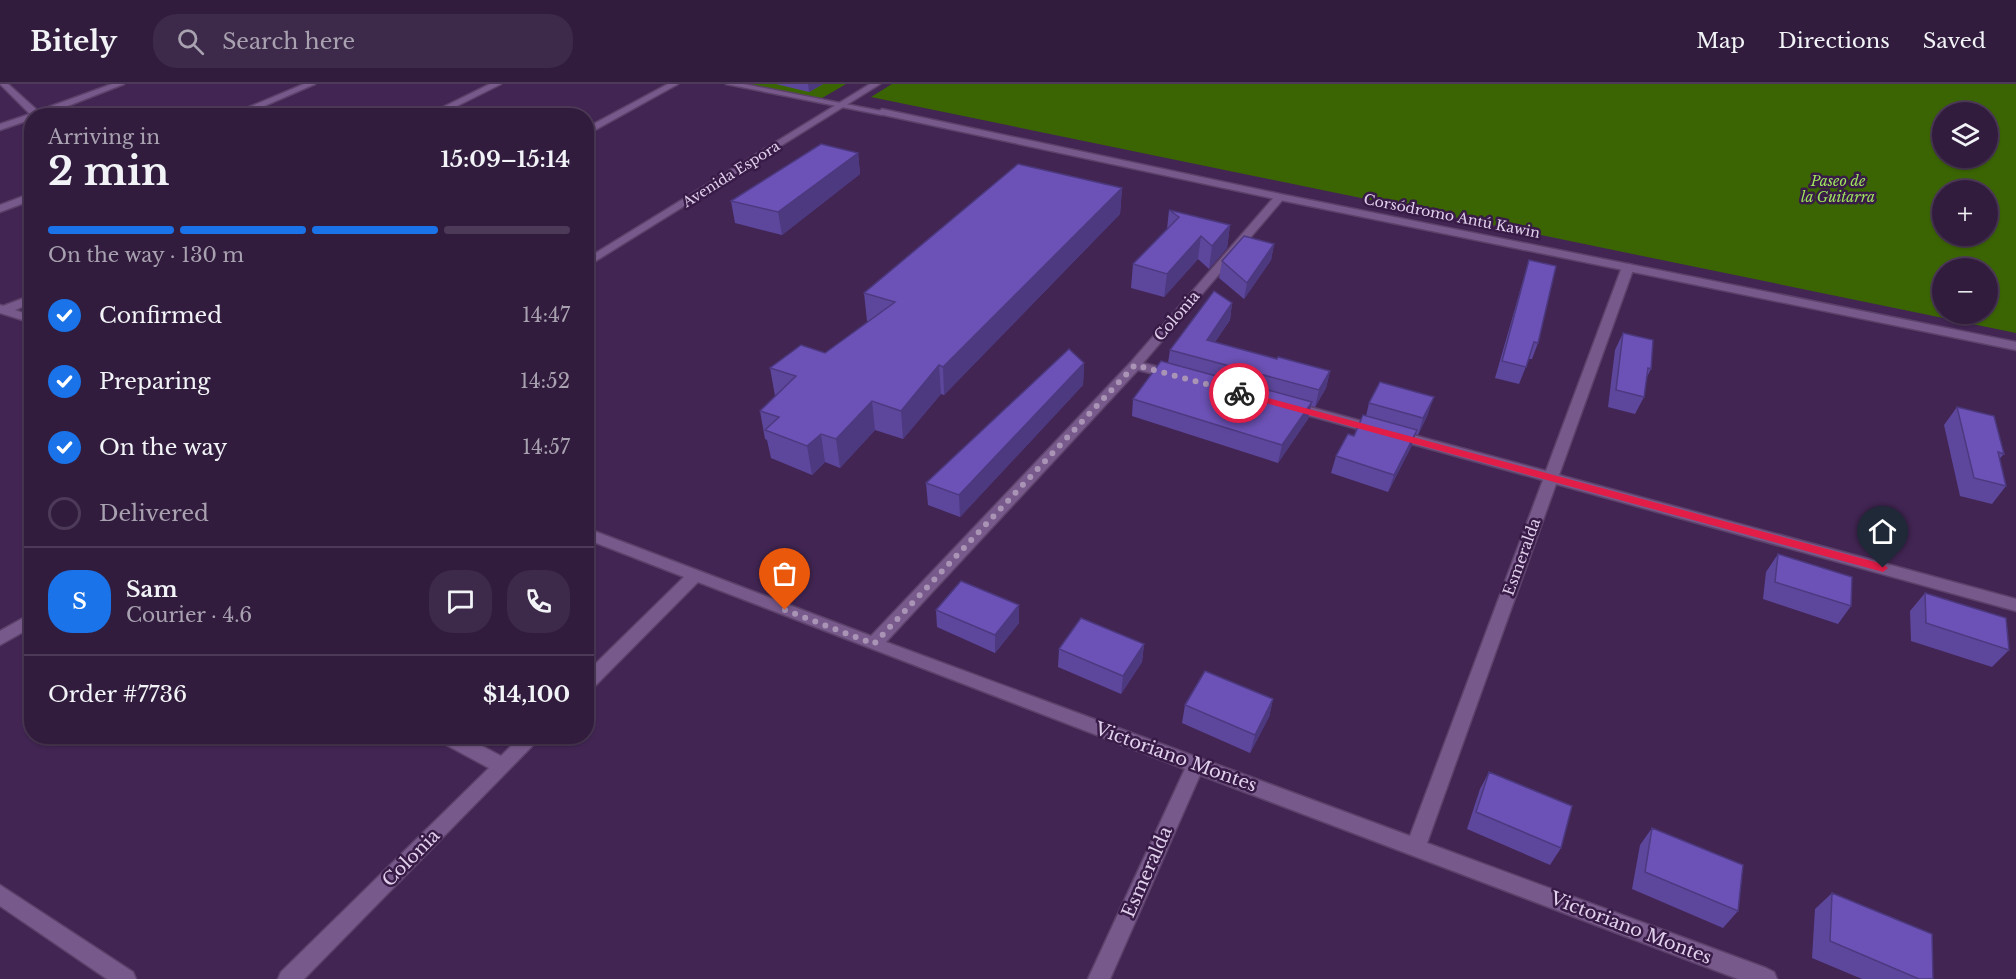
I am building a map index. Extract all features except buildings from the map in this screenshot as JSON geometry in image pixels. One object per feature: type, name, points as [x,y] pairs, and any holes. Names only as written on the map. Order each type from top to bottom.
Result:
[{"type":"street","points":[[3,84],[26,108]]},
{"type":"street","points":[[53,108],[120,84]]},
{"type":"street","points":[[252,108],[310,84]]},
{"type":"street","points":[[446,108],[496,84]]},
{"type":"street","points":[[594,128],[674,84]]},
{"type":"street","name":"Corsódromo Antú Kawin","points":[[730,84],[882,112],[1280,196],[2016,346]]},
{"type":"street","name":"Avenida Espora","points":[[594,259],[876,84]]},
{"type":"street","points":[[0,127],[24,118]]},
{"type":"street","name":"Colonia","points":[[874,644],[1135,365],[1280,196]]},
{"type":"street","points":[[0,209],[24,199]]},
{"type":"street","name":"Esmeralda","points":[[1416,846],[1628,267]]},
{"type":"street","points":[[2,310],[24,301]]},
{"type":"street","points":[[2,310],[24,317]]},
{"type":"street","points":[[1135,365],[1193,380]]},
{"type":"street","points":[[1274,402],[2016,604]]},
{"type":"street","name":"Victoriano Montes","points":[[594,536],[874,644],[1766,979]]},
{"type":"street","points":[[594,676],[696,575]]},
{"type":"street","points":[[0,639],[24,624]]},
{"type":"street","points":[[460,744],[503,766]]},
{"type":"street","name":"Colonia","points":[[289,979],[525,744]]},
{"type":"street","name":"Esmeralda","points":[[1098,979],[1196,764]]},
{"type":"street","points":[[0,894],[125,979]]},
{"type":"green space","points":[[737,84],[846,84],[817,101]]},
{"type":"green space","name":"Paseo de la Guitarra","points":[[892,84],[2016,84],[2016,333],[1972,324],[1998,324],[1998,258],[1932,258],[1932,316],[871,97]]},
{"type":"way so far","points":[[785,610],[874,644],[1135,365],[1239,393]]},
{"type":"route","points":[[1239,393],[1883,568]]}]
